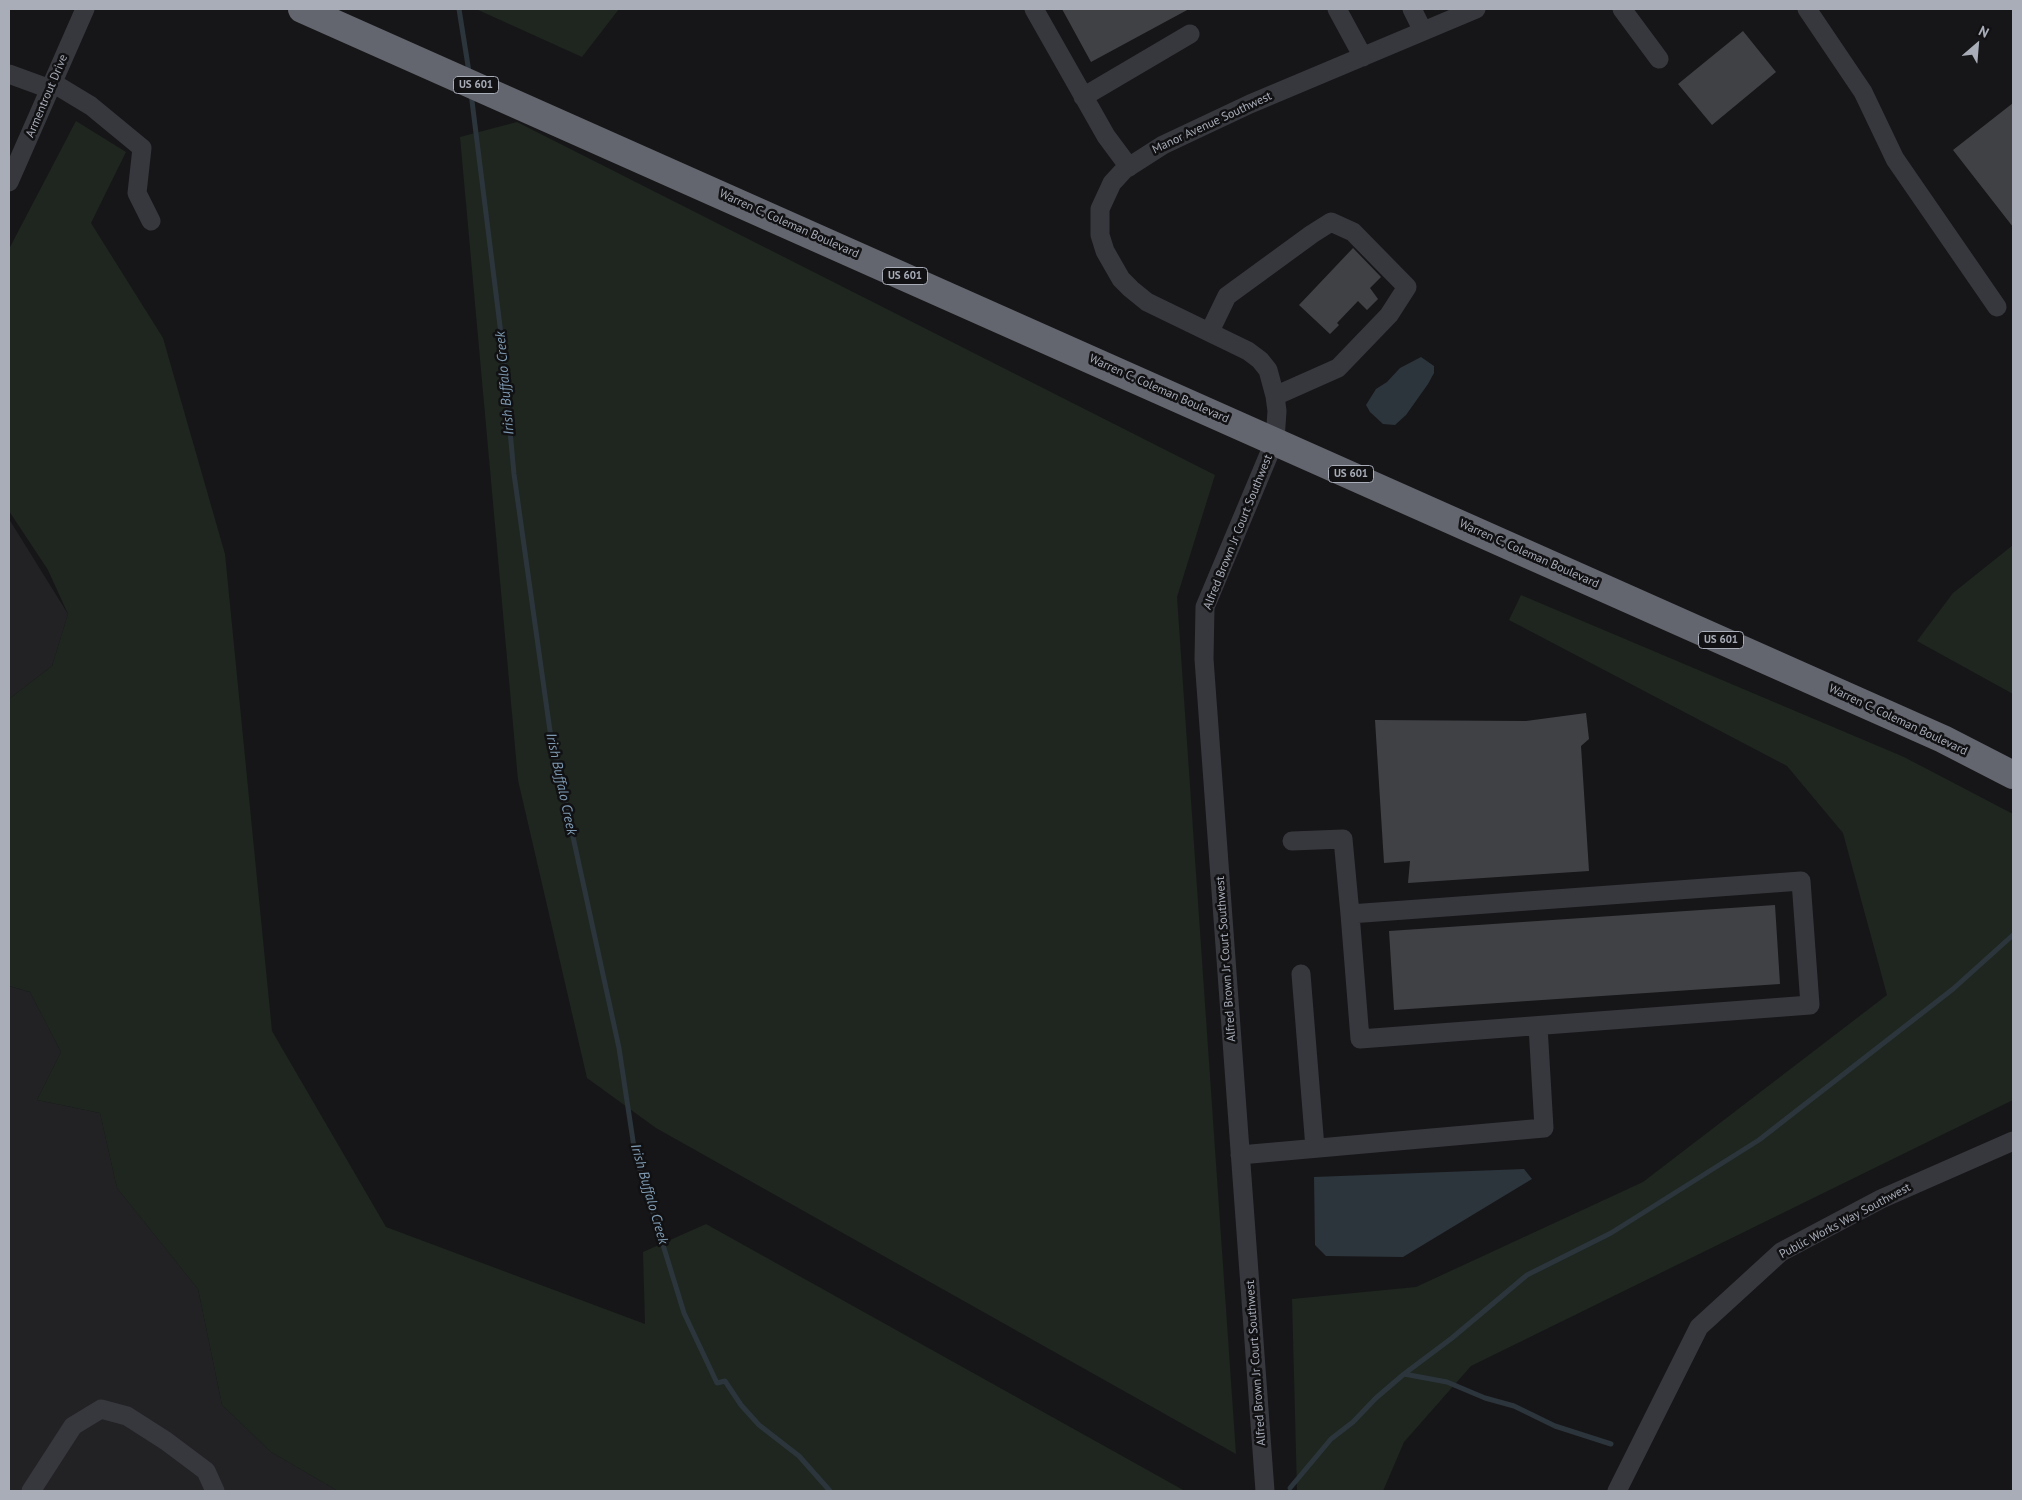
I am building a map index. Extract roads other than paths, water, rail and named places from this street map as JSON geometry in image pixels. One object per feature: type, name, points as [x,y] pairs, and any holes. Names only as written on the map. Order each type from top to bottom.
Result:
[{"type":"highway","name":"Warren C. Coleman Boulevard","points":[[302,9],[535,111],[1943,739],[2013,775]]},
{"type":"street","name":"Armentrout Drive","points":[[9,182],[85,9]]},
{"type":"street","points":[[1034,9],[1106,136],[1129,167]]},
{"type":"street","points":[[1336,9],[1363,57]]},
{"type":"street","points":[[1412,9],[1424,31]]},
{"type":"street","name":"Manor Avenue Southwest","points":[[1274,440],[1277,410],[1275,396],[1268,370],[1260,360],[1248,351],[1210,331],[1147,302],[1122,279],[1105,251],[1100,235],[1100,209],[1112,183],[1142,157],[1180,137],[1250,104],[1476,9]]},
{"type":"street","points":[[1622,9],[1658,59]]},
{"type":"street","points":[[1808,9],[1863,92],[1895,159],[1997,307]]},
{"type":"street","points":[[1083,97],[1190,34]]},
{"type":"street","points":[[9,74],[52,86],[91,106],[142,148],[137,193],[150,221]]},
{"type":"street","points":[[1210,331],[1227,296],[1331,222],[1353,232],[1408,286],[1389,315],[1338,368],[1275,396]]},
{"type":"street","name":"Alfred Brown Jr Court Southwest","points":[[1265,1491],[1204,659],[1206,607],[1274,440]]},
{"type":"street","points":[[1292,841],[1343,838],[1360,1039],[1810,1005],[1801,881],[1350,914]]},
{"type":"street","points":[[1301,974],[1315,1148]]},
{"type":"street","points":[[1240,1155],[1544,1128],[1538,1026]]},
{"type":"street","name":"Public Works Way Southwest","points":[[1616,1491],[1699,1327],[1781,1252],[1880,1199],[2013,1141]]},
{"type":"street","points":[[31,1491],[73,1426],[101,1409],[127,1416],[166,1441],[206,1471],[215,1491]]},
{"type":"waterway","name":"Irish Buffalo Creek","points":[[459,9],[469,72]]},
{"type":"waterway","name":"Irish Buffalo Creek","points":[[471,93],[501,334],[514,474],[550,731],[619,1048],[635,1154],[684,1313],[717,1383],[725,1381],[741,1405],[759,1425],[799,1456],[830,1491]]},
{"type":"waterway","points":[[1290,1488],[1331,1439],[1353,1422],[1376,1398],[1527,1275],[1611,1233],[1759,1140],[1953,989],[2013,935]]},
{"type":"waterway","points":[[1404,1374],[1447,1382],[1485,1398],[1514,1406],[1555,1426],[1611,1444]]}]
